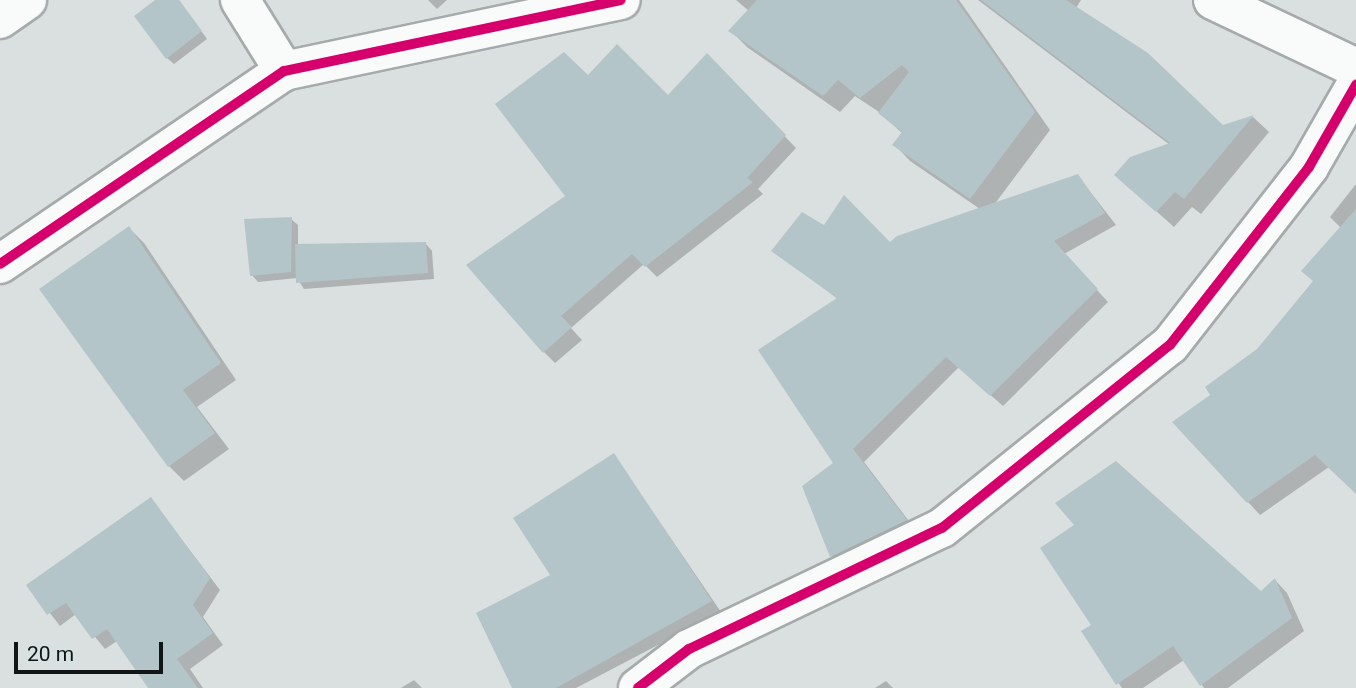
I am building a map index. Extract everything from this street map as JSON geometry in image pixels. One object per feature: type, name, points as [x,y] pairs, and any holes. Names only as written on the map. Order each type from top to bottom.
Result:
[{"type":"street","points":[[0,19],[27,0]]},
{"type":"street","points":[[240,0],[284,71]]},
{"type":"street","points":[[0,264],[284,71],[621,0]]},
{"type":"street","points":[[1236,5],[1356,68]]},
{"type":"street","points":[[639,688],[689,649],[942,528],[1170,345],[1309,167],[1356,85]]},
{"type":"building","points":[[155,0],[179,0],[202,31],[166,59],[134,16]]},
{"type":"building","points":[[757,0],[956,0],[1035,112],[970,199],[892,145],[902,132],[878,113],[909,72],[902,65],[860,98],[838,80],[823,96],[728,31]]},
{"type":"building","points":[[981,0],[1066,0],[1148,53],[1223,125],[1254,115],[1184,199],[1175,192],[1156,212],[1114,175],[1130,157],[1170,143]]},
{"type":"building","points":[[617,44],[668,95],[707,53],[786,135],[747,178],[753,182],[645,267],[632,254],[561,316],[572,327],[543,353],[466,265],[565,196],[495,104],[564,52],[588,75]]},
{"type":"building","points":[[1078,174],[1105,213],[1054,241],[1098,289],[990,396],[946,357],[853,449],[907,520],[830,557],[802,486],[833,463],[758,350],[837,298],[771,251],[802,212],[824,225],[844,195],[890,242],[897,236]]},
{"type":"building","points":[[1356,209],[1356,494],[1315,455],[1247,503],[1172,422],[1210,395],[1205,387],[1257,349],[1313,281],[1301,271]]},
{"type":"building","points":[[292,217],[291,272],[250,276],[244,219]]},
{"type":"building","points":[[129,226],[221,363],[183,390],[215,433],[168,467],[39,289]]},
{"type":"building","points":[[426,242],[428,273],[296,283],[295,244]]},
{"type":"building","points":[[614,453],[712,601],[556,688],[512,688],[476,613],[550,575],[513,518]]},
{"type":"building","points":[[1116,461],[1261,591],[1275,578],[1292,618],[1200,686],[1173,646],[1116,685],[1081,631],[1091,625],[1040,548],[1074,525],[1055,503]]},
{"type":"building","points":[[151,497],[210,578],[193,605],[213,633],[177,659],[198,688],[148,688],[107,629],[92,639],[66,603],[47,615],[26,585]]},
{"type":"cycle path","points":[[0,264],[284,71],[621,0]]},
{"type":"cycle path","points":[[638,688],[689,649],[942,528],[1170,345],[1309,167],[1356,85]]}]
